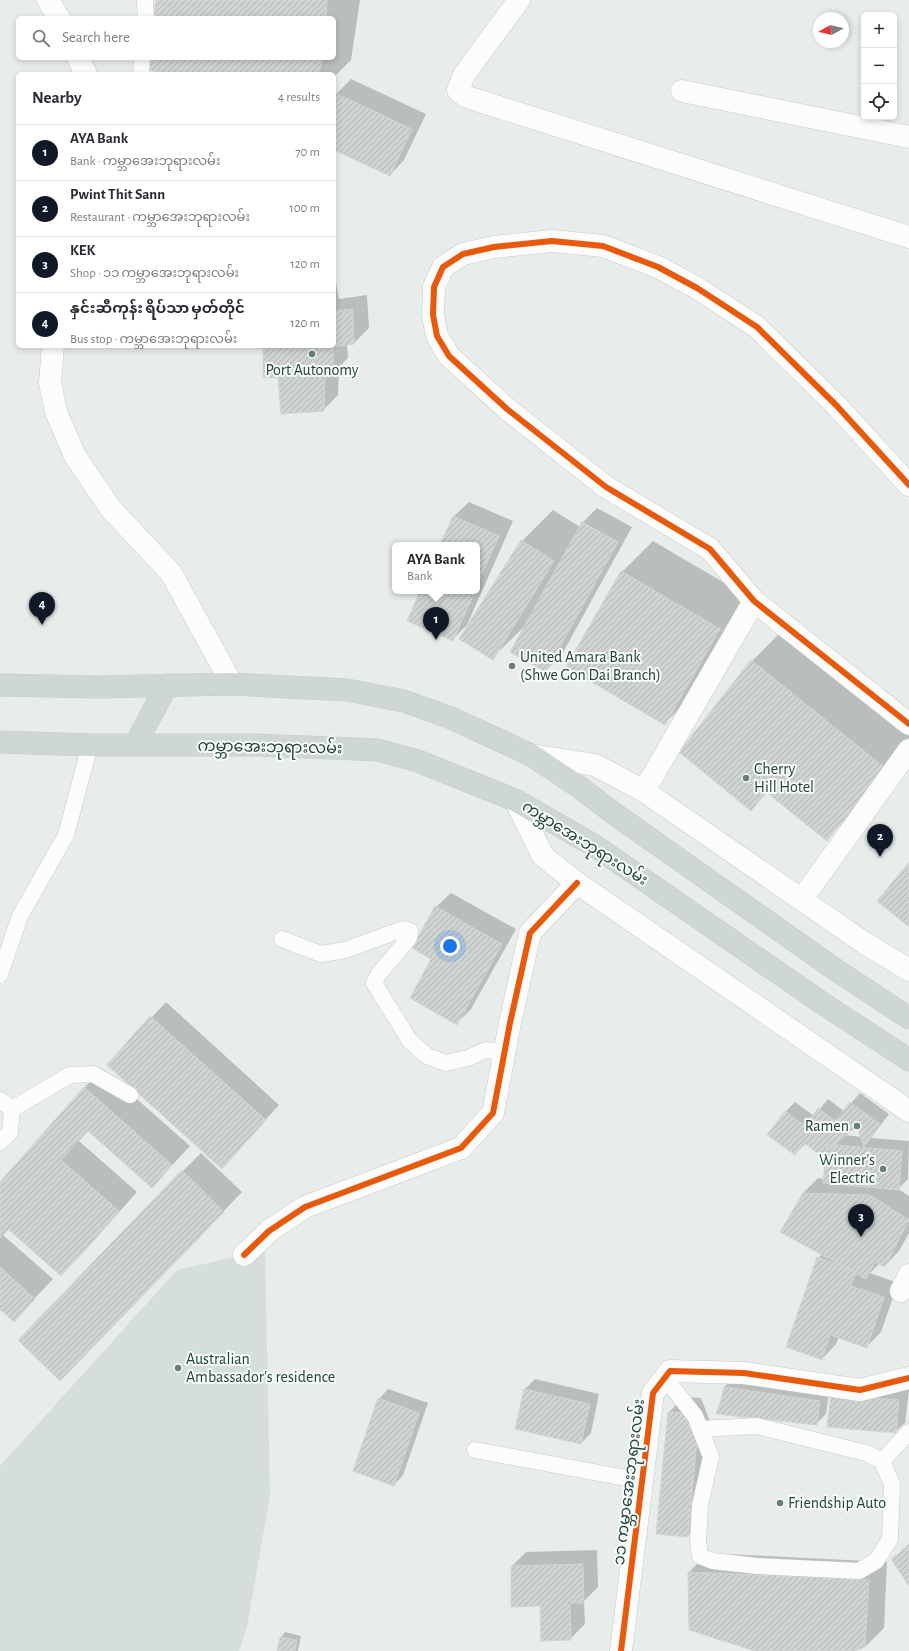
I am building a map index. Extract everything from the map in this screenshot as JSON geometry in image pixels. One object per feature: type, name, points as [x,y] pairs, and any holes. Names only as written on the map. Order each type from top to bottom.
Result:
[{"type":"main road","points":[[0,685],[99,687],[232,684],[347,690],[404,701],[451,718],[531,755],[579,787],[616,815],[836,970],[909,1018]]},
{"type":"main road","points":[[135,745],[167,685]]},
{"type":"main road","name":"ကမ္ဘာအေးဘုရားလမ်း","points":[[0,742],[90,745],[252,745],[378,750],[418,761],[515,800],[595,846],[819,1001],[909,1060]]},
{"type":"street","points":[[48,0],[58,16]]},
{"type":"street","points":[[519,0],[464,75],[458,90],[468,97],[909,237]]},
{"type":"street","points":[[79,60],[85,72]]},
{"type":"street","points":[[682,91],[909,138]]},
{"type":"street","points":[[909,485],[836,405],[757,327],[697,288],[658,268],[603,246],[552,241],[494,247],[464,254],[443,267],[434,287],[433,315],[437,336],[448,356],[507,409],[606,487],[710,549],[754,601],[909,724]]},
{"type":"street","points":[[53,348],[50,383],[56,412],[75,456],[111,508],[171,573],[232,684]]},
{"type":"street","points":[[644,791],[754,601]]},
{"type":"street","points":[[802,899],[909,750]]},
{"type":"street","points":[[531,755],[595,765],[644,791],[864,942],[909,970]]},
{"type":"street","points":[[515,800],[543,856],[578,883],[909,1111]]},
{"type":"street","points":[[244,1255],[268,1231],[306,1207],[461,1148],[493,1113],[504,1052],[530,933],[578,883]]},
{"type":"street","points":[[665,1378],[670,1371],[744,1373],[860,1390],[909,1378]]},
{"type":"street","name":"၁၁ ကမ္ဘာအေးဘုရားလမ်း","points":[[621,1651],[653,1393],[665,1378]]},
{"type":"lane","points":[[145,0],[146,16]]},
{"type":"lane","points":[[141,72],[142,60]]},
{"type":"lane","points":[[0,975],[20,916],[66,835],[90,745]]},
{"type":"lane","points":[[282,939],[320,954],[345,950],[403,929],[410,931],[409,938],[378,975],[374,984],[410,1041],[427,1056],[446,1063],[468,1058],[486,1050],[504,1052]]},
{"type":"lane","points":[[0,1142],[10,1132],[6,1104],[70,1075],[93,1074],[130,1095]]},
{"type":"lane","points":[[665,1378],[696,1416],[700,1429],[711,1457],[700,1505],[698,1541],[700,1556],[713,1561],[757,1566],[859,1571],[876,1561],[890,1540],[892,1484],[882,1461],[866,1453],[757,1426],[700,1429]]},
{"type":"lane","points":[[882,1461],[909,1432]]},
{"type":"lane","points":[[475,1450],[642,1480]]},
{"type":"shaded area","name":"Australian Ambassador's residence","points":[[265,1250],[270,1495],[247,1627],[239,1651],[0,1651],[0,1466],[177,1270]]},
{"type":"building","points":[[156,0],[327,0],[326,16],[153,16]]},
{"type":"building","points":[[148,60],[322,60],[319,72],[160,72],[147,70]]},
{"type":"building","points":[[336,93],[412,129],[390,176],[336,151]]},
{"type":"building","points":[[353,309],[354,344],[336,347],[336,311]]},
{"type":"building","points":[[263,348],[333,348],[334,374],[325,377],[324,411],[281,414],[278,378],[263,377]]},
{"type":"building","points":[[453,516],[499,536],[480,578],[480,542],[441,542]]},
{"type":"building","points":[[582,522],[618,542],[546,672],[510,652]]},
{"type":"building","points":[[521,540],[554,561],[493,660],[459,639]]},
{"type":"building","points":[[621,571],[720,629],[665,725],[566,667]]},
{"type":"building","points":[[419,594],[474,594],[453,641],[407,621]]},
{"type":"building","points":[[751,660],[884,767],[827,841],[766,792],[751,811],[679,752]]},
{"type":"building","points":[[909,862],[909,927],[877,901]]},
{"type":"building","points":[[435,906],[502,944],[457,1025],[410,998],[431,959],[412,948]]},
{"type":"building","points":[[150,1016],[266,1120],[222,1169],[107,1065]]},
{"type":"building","points":[[84,1087],[172,1165],[152,1188],[87,1130],[61,1160],[119,1211],[61,1276],[8,1229],[0,1238],[0,1182]]},
{"type":"building","points":[[850,1102],[880,1124],[864,1147],[857,1126],[822,1156],[804,1143],[795,1155],[767,1135],[785,1111],[805,1126],[818,1108],[835,1121]]},
{"type":"building","points":[[827,1144],[902,1151],[899,1190],[823,1183]]},
{"type":"building","points":[[182,1170],[224,1212],[60,1381],[18,1340]]},
{"type":"building","points":[[803,1193],[870,1195],[909,1220],[885,1267],[875,1262],[866,1279],[780,1232]]},
{"type":"building","points":[[817,1257],[856,1271],[851,1286],[884,1297],[867,1348],[830,1335],[822,1360],[786,1347]]},
{"type":"building","points":[[0,1267],[35,1299],[14,1322],[0,1309]]},
{"type":"building","points":[[724,1387],[820,1401],[817,1425],[716,1414]]},
{"type":"building","points":[[524,1389],[590,1404],[581,1444],[515,1429]]},
{"type":"building","points":[[831,1395],[899,1400],[896,1433],[827,1427]]},
{"type":"building","points":[[378,1398],[419,1413],[394,1486],[353,1471]]},
{"type":"building","points":[[668,1412],[686,1413],[697,1439],[688,1537],[656,1534]]},
{"type":"building","points":[[909,1546],[909,1586],[891,1559]]},
{"type":"building","points":[[583,1564],[584,1603],[570,1603],[571,1640],[541,1641],[540,1606],[511,1607],[511,1566]]},
{"type":"building","points":[[688,1572],[869,1580],[865,1647],[855,1651],[755,1651],[689,1630]]},
{"type":"building","points":[[280,1637],[297,1640],[295,1651],[277,1651]]},
{"type":"cycle path","points":[[909,485],[836,405],[757,327],[697,288],[658,267],[603,246],[552,241],[494,247],[463,254],[443,267],[434,287],[433,315],[437,336],[449,356],[507,409],[606,487],[710,549],[754,601],[909,724]]},
{"type":"cycle path","points":[[244,1255],[269,1231],[305,1207],[461,1148],[493,1113],[510,1023],[530,933],[577,883]]},
{"type":"cycle path","points":[[621,1651],[653,1393],[670,1371],[744,1373],[860,1390],[909,1378]]},
{"type":"place","name":"Port Autonomy","points":[[312,354]]},
{"type":"place","name":"နှင်းဆီကုန်း ရိပ်သာ မှတ်တိုင်","points":[[42,625]]},
{"type":"place","name":"AYA Bank","points":[[436,640]]},
{"type":"place","name":"United Amara Bank (Shwe Gon Dai Branch)","points":[[512,666]]},
{"type":"place","name":"Cherry Hill Hotel","points":[[746,778]]},
{"type":"place","name":"Pwint Thit Sann","points":[[880,857]]},
{"type":"place","name":"Ramen","points":[[857,1126]]},
{"type":"place","name":"Winner's Electric","points":[[883,1169]]},
{"type":"place","name":"KEK","points":[[861,1237]]},
{"type":"place","name":"Australian Ambassador's residence","points":[[178,1368]]},
{"type":"place","name":"Friendship Auto","points":[[780,1503]]}]
